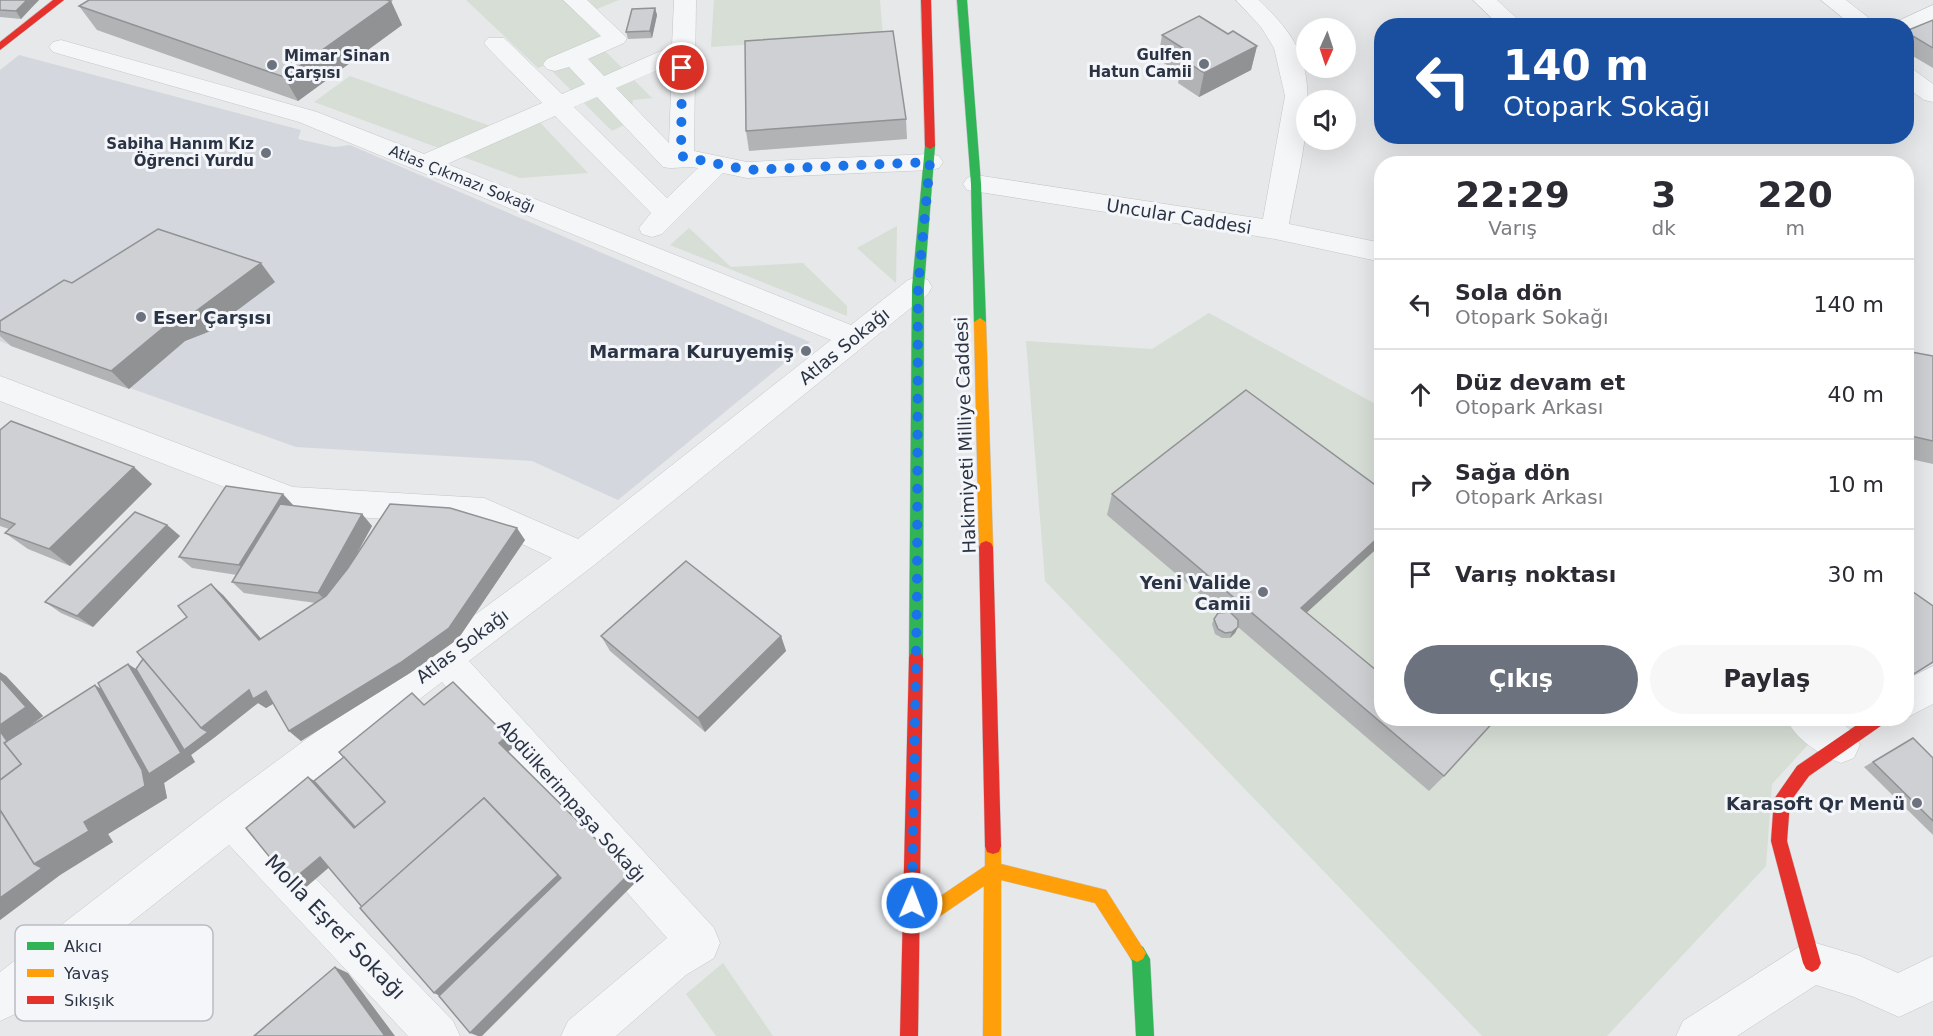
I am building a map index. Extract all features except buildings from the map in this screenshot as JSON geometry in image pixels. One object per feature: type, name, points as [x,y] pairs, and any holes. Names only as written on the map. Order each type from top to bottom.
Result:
[{"type":"main road","points":[[0,47],[59,0]]},
{"type":"main road","points":[[909,1036],[917,595],[918,287],[930,162],[926,0]]},
{"type":"main road","name":"Hakimiyeti Milliye Caddesi","points":[[962,0],[976,184],[993,870],[992,1036]]},
{"type":"main road","points":[[1812,963],[1779,840],[1782,800],[1803,771],[1868,726]]},
{"type":"main road","points":[[911,926],[993,870],[1100,896],[1141,959],[1145,1036]]},
{"type":"street","points":[[529,76],[616,38],[574,0]]},
{"type":"street","points":[[681,156],[685,0]]},
{"type":"street","points":[[1484,0],[1505,18]]},
{"type":"street","points":[[1832,0],[1857,18]]},
{"type":"street","points":[[1253,1],[1286,48],[1297,96],[1275,230]]},
{"type":"street","points":[[1914,22],[1933,12]]},
{"type":"street","points":[[496,43],[667,213]]},
{"type":"street","name":"Atlas Çıkmazı Sokağı","points":[[61,47],[308,117],[854,338]]},
{"type":"street","points":[[424,164],[683,50]]},
{"type":"street","points":[[573,57],[672,161],[681,156],[747,170],[930,162]]},
{"type":"street","points":[[1914,81],[1933,95]]},
{"type":"street","points":[[632,247],[717,164]]},
{"type":"street","name":"Uncular Caddesi","points":[[976,184],[1275,230],[1374,251]]},
{"type":"street","name":"Atlas Sokağı","points":[[95,925],[231,819],[581,556],[918,287]]},
{"type":"street","points":[[0,388],[26,415],[292,500],[484,512],[581,556]]},
{"type":"street","name":"Abdülkerimpaşa Sokağı","points":[[445,660],[699,943],[671,960],[583,1036]]},
{"type":"street","points":[[1914,696],[1933,683]]},
{"type":"street","points":[[1815,726],[1841,745]]},
{"type":"street","name":"Molla Eşref Sokağı","points":[[231,819],[438,1036]]},
{"type":"street","points":[[1698,1036],[1812,963],[1860,977],[1899,996],[1933,977]]},
{"type":"street","name":"Atlas Sokağı","points":[[0,999],[15,987]]},
{"type":"shaded area","points":[[466,0],[619,0],[582,15],[608,38],[538,68]]},
{"type":"shaded area","points":[[714,0],[880,0],[883,36],[711,47]]},
{"type":"shaded area","points":[[603,49],[652,98],[633,100],[630,122],[612,131],[551,70]]},
{"type":"shaded area","points":[[19,55],[301,130],[298,139],[334,147],[350,145],[810,342],[618,500],[532,461],[296,447],[14,347],[0,341],[0,70]]},
{"type":"shaded area","points":[[350,76],[496,128],[531,113],[588,173],[520,178],[314,102]]},
{"type":"shaded area","points":[[897,226],[896,283],[857,248]]},
{"type":"shaded area","points":[[689,228],[731,267],[803,263],[847,306],[847,316],[670,245]]},
{"type":"shaded area","points":[[1209,313],[1374,403],[1374,726],[1800,726],[1815,737],[1772,784],[1766,866],[1607,1036],[1482,1036],[1045,581],[1026,341],[1152,349]]},
{"type":"shaded area","points":[[723,963],[773,1036],[716,1036],[686,994]]},
{"type":"traffic: fast","points":[[962,0],[976,184],[980,322]]},
{"type":"traffic: fast","points":[[916,658],[918,287],[930,146]]},
{"type":"traffic: fast","points":[[1137,953],[1141,959],[1145,1036]]},
{"type":"traffic: slow","points":[[980,322],[986,547]]},
{"type":"traffic: slow","points":[[992,1036],[993,846]]},
{"type":"traffic: slow","points":[[911,926],[993,870],[1100,896],[1137,953]]},
{"type":"traffic: jam","points":[[0,47],[59,0]]},
{"type":"traffic: jam","points":[[926,0],[930,146]]},
{"type":"traffic: jam","points":[[986,547],[993,846]]},
{"type":"traffic: jam","points":[[909,1036],[916,658]]},
{"type":"traffic: jam","points":[[1812,963],[1779,841],[1782,799],[1803,771],[1868,726]]},
{"type":"place","name":"Gulfen Hatun Camii","points":[[1204,64]]},
{"type":"place","name":"Mimar Sinan Çarşısı","points":[[272,65]]},
{"type":"place","name":"Sabiha Hanım Kız Öğrenci Yurdu","points":[[266,153]]},
{"type":"place","name":"Eser Çarşısı","points":[[141,317]]},
{"type":"place","name":"Marmara Kuruyemiş","points":[[806,351]]},
{"type":"place","name":"Yeni Valide Camii","points":[[1263,592]]},
{"type":"place","name":"Karasoft Qr Menü","points":[[1917,803]]},
{"type":"route","points":[[682,68],[681,156],[747,170],[930,162],[918,287],[917,595],[912,903]]}]
